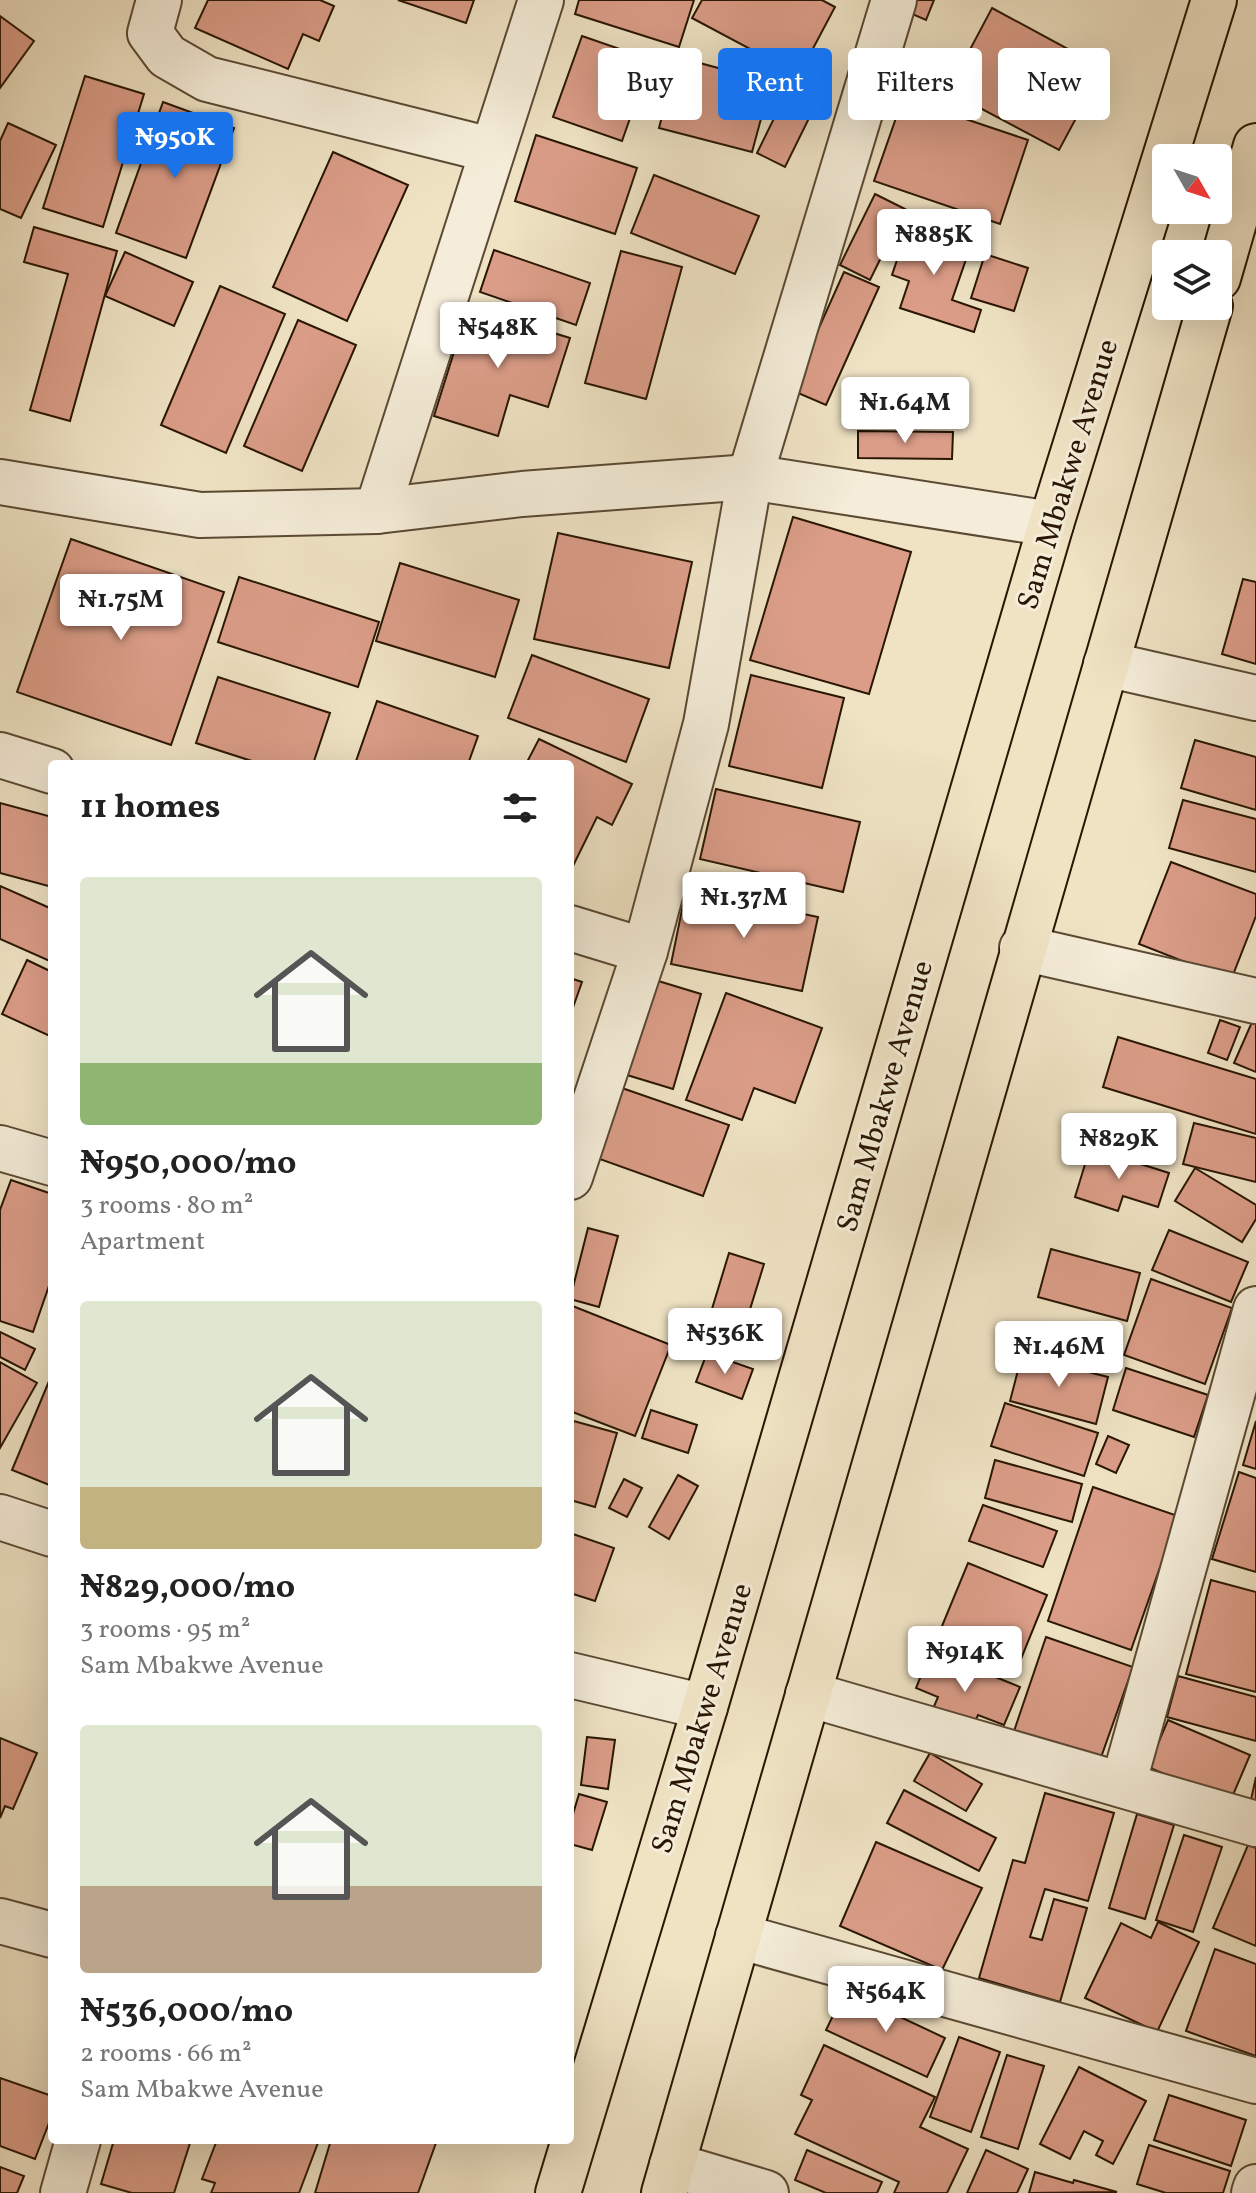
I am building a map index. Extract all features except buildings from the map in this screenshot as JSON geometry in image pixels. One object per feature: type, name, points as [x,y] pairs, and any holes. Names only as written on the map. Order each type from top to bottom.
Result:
[{"type":"main road","name":"Sam Mbakwe Avenue","points":[[574,2140],[705,1707],[1051,524],[1214,0]]},
{"type":"main road","points":[[1229,240],[1256,146]]},
{"type":"main road","points":[[668,2179],[1206,320]]},
{"type":"main road","name":"Sam Mbakwe Avenue","points":[[558,2193],[573,2144]]},
{"type":"street","points":[[159,0],[150,33],[167,56],[207,79],[491,150]]},
{"type":"street","points":[[377,511],[541,0]]},
{"type":"street","points":[[574,1165],[645,951],[706,724],[750,477],[894,0]]},
{"type":"street","points":[[0,482],[200,515],[377,511],[522,494],[750,477],[1051,524]]},
{"type":"street","points":[[1106,664],[1256,698]]},
{"type":"street","points":[[0,755],[48,770]]},
{"type":"street","points":[[574,929],[645,951]]},
{"type":"street","points":[[1022,948],[1256,1001]]},
{"type":"street","points":[[0,1148],[48,1162]]},
{"type":"street","points":[[1123,1785],[1256,1309]]},
{"type":"street","points":[[0,1517],[48,1533]]},
{"type":"street","points":[[574,1676],[705,1707]]},
{"type":"street","points":[[808,1694],[1256,1824]]},
{"type":"street","points":[[0,1921],[48,1934]]},
{"type":"street","points":[[738,1936],[1256,2081]]},
{"type":"street","points":[[63,2193],[77,2144]]},
{"type":"street","points":[[668,2179],[766,2193]]},
{"type":"street","points":[[1254,2193],[1256,2187]]}]
